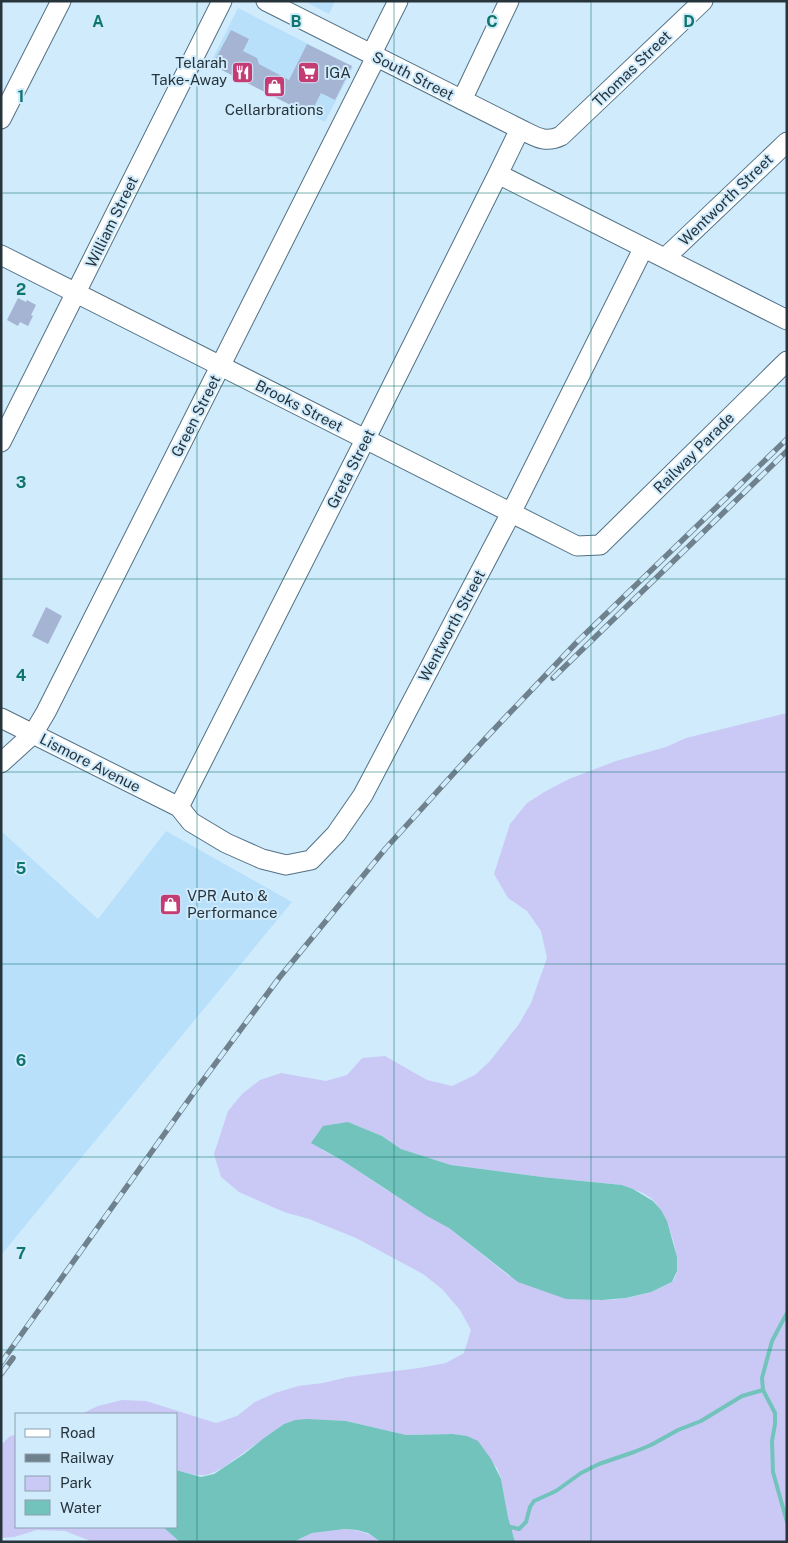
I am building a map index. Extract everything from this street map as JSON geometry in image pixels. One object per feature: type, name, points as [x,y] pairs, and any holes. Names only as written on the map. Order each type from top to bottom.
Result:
[{"type":"street","points":[[1,119],[61,1]]},
{"type":"street","name":"William Street","points":[[1,442],[222,1]]},
{"type":"street","name":"Green Street","points":[[1,763],[33,734],[46,712],[221,366],[374,56],[398,1]]},
{"type":"street","points":[[462,100],[509,1]]},
{"type":"street","name":"Thomas Street","points":[[561,136],[703,1]]},
{"type":"street","name":"South Street","points":[[278,4],[374,56],[520,129],[543,139],[552,140],[561,136]]},
{"type":"street","name":"Greta Street","points":[[179,807],[366,439],[520,129]]},
{"type":"street","name":"Wentworth Street","points":[[665,258],[787,142]]},
{"type":"street","points":[[498,174],[787,320]]},
{"type":"street","name":"Wentworth Street","points":[[179,807],[191,822],[226,843],[262,859],[286,866],[311,860],[336,834],[363,795],[511,513],[643,248]]},
{"type":"street","name":"Brooks Street","points":[[1,255],[578,546],[600,546]]},
{"type":"street","name":"Railway Parade","points":[[600,546],[787,361]]},
{"type":"street","name":"Lismore Avenue","points":[[1,718],[179,807]]},
{"type":"shaded area","points":[[307,1],[335,1],[329,14]]},
{"type":"shaded area","points":[[238,8],[353,67],[325,122],[210,64]]},
{"type":"shaded area","points":[[1,831],[98,919],[166,831],[292,902],[1,1255]]},
{"type":"green space","points":[[787,713],[787,1542],[515,1542],[497,1468],[467,1436],[453,1434],[406,1435],[346,1421],[295,1420],[284,1424],[224,1467],[206,1475],[201,1475],[178,1471],[178,1413],[83,1413],[98,1406],[122,1400],[146,1401],[216,1423],[237,1416],[255,1402],[298,1386],[446,1363],[464,1353],[471,1330],[460,1310],[442,1289],[423,1274],[356,1238],[309,1219],[284,1212],[239,1192],[221,1177],[214,1154],[228,1111],[242,1094],[260,1080],[281,1073],[326,1081],[347,1075],[362,1058],[385,1056],[427,1080],[452,1086],[475,1075],[490,1061],[519,1024],[531,1003],[547,958],[541,931],[527,911],[508,898],[494,874],[510,824],[527,803],[569,779],[616,761],[666,747],[686,738]],"holes":[[[348,1122],[382,1136],[401,1149],[451,1165],[622,1185],[642,1193],[650,1197],[658,1206],[669,1227],[676,1253],[676,1275],[671,1283],[654,1291],[627,1298],[609,1300],[591,1299],[509,1276],[449,1228],[343,1161],[322,1150]]]},
{"type":"green space","points":[[15,1435],[15,1528],[164,1528],[180,1542],[93,1542],[65,1531],[37,1530],[14,1537],[1,1538],[1,1445],[10,1436]]},
{"type":"green space","points":[[345,1529],[364,1532],[381,1542],[293,1542],[312,1533]]},
{"type":"water","points":[[348,1122],[382,1136],[401,1149],[451,1165],[622,1185],[633,1189],[653,1201],[667,1221],[677,1257],[677,1271],[672,1282],[651,1292],[626,1298],[602,1300],[566,1299],[518,1282],[449,1228],[311,1143],[323,1126]]},
{"type":"water","points":[[295,1420],[346,1421],[406,1435],[453,1434],[467,1436],[478,1441],[491,1459],[501,1479],[515,1542],[381,1542],[368,1533],[345,1529],[312,1533],[293,1542],[180,1542],[164,1528],[178,1528],[178,1471],[201,1477],[214,1474],[284,1424]]},
{"type":"building","points":[[231,30],[249,39],[243,51],[257,58],[259,64],[289,80],[307,44],[352,66],[335,100],[321,93],[310,115],[220,69],[223,62],[216,58]]},
{"type":"building","points":[[18,298],[36,305],[28,326],[20,322],[18,326],[7,320]]},
{"type":"building","points":[[46,607],[62,616],[48,644],[32,636]]},
{"type":"waterway","points":[[787,1313],[772,1341],[762,1378],[763,1390],[775,1413],[772,1441],[773,1472],[787,1522]]},
{"type":"waterway","points":[[509,1531],[511,1527],[519,1529],[526,1522],[530,1507],[534,1501],[556,1491],[581,1473],[599,1464],[651,1445],[678,1430],[701,1421],[742,1396],[763,1390]]},
{"type":"railway","points":[[1,1363],[195,1091],[279,978],[386,848],[484,740],[578,641],[787,439]]},
{"type":"railway","points":[[553,678],[787,451]]},
{"type":"railway","points":[[1,1374],[13,1358]]},
{"type":"place","name":"Telarah Take-Away","points":[[243,72]]},
{"type":"place","name":"IGA","points":[[309,73]]},
{"type":"place","name":"Cellarbrations","points":[[274,87]]},
{"type":"place","name":"VPR Auto & Performance","points":[[171,905]]}]
